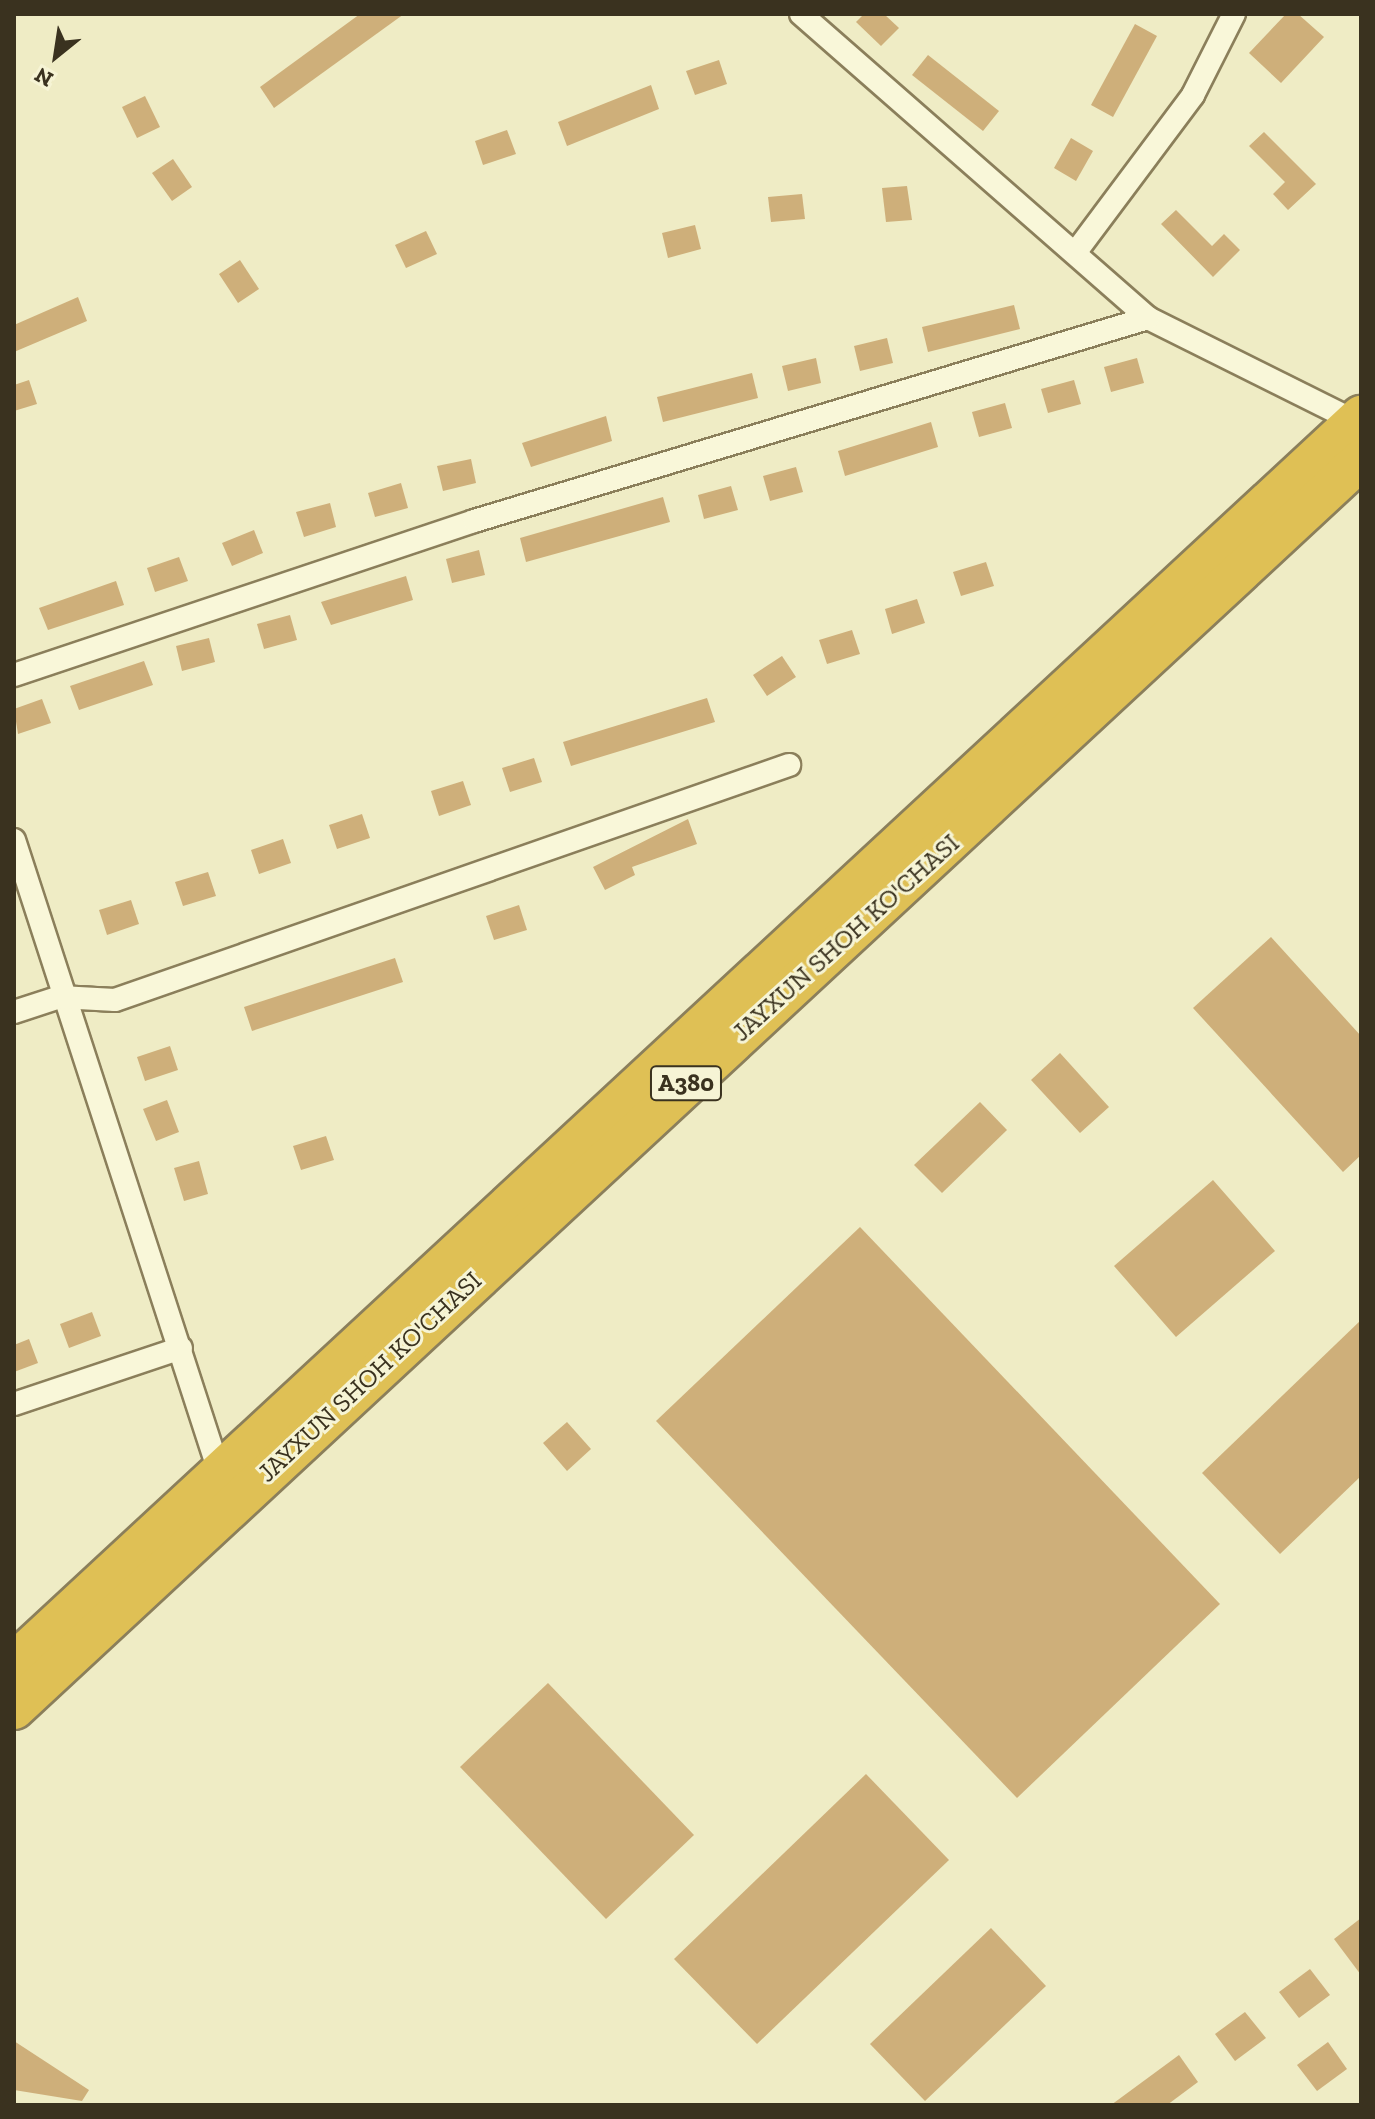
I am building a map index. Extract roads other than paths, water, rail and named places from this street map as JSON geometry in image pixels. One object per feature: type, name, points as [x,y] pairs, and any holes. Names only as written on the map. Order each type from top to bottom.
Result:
[{"type":"highway","name":"JAYXUN SHOH KO'CHASI","points":[[14,1663],[219,1471],[1359,430]]},
{"type":"highway","name":"JAYXUN SHOH KO'CHASI","points":[[14,1709],[1359,430]]},
{"type":"street","points":[[801,14],[1078,249],[1148,318],[1359,430]]},
{"type":"street","points":[[1078,249],[1193,95],[1234,14]]},
{"type":"street","points":[[14,675],[474,521],[1148,318]]},
{"type":"street","points":[[14,1012],[60,997],[115,1000],[789,765]]},
{"type":"street","points":[[14,840],[60,997],[181,1348],[219,1471]]},
{"type":"street","points":[[14,1404],[181,1348]]}]
